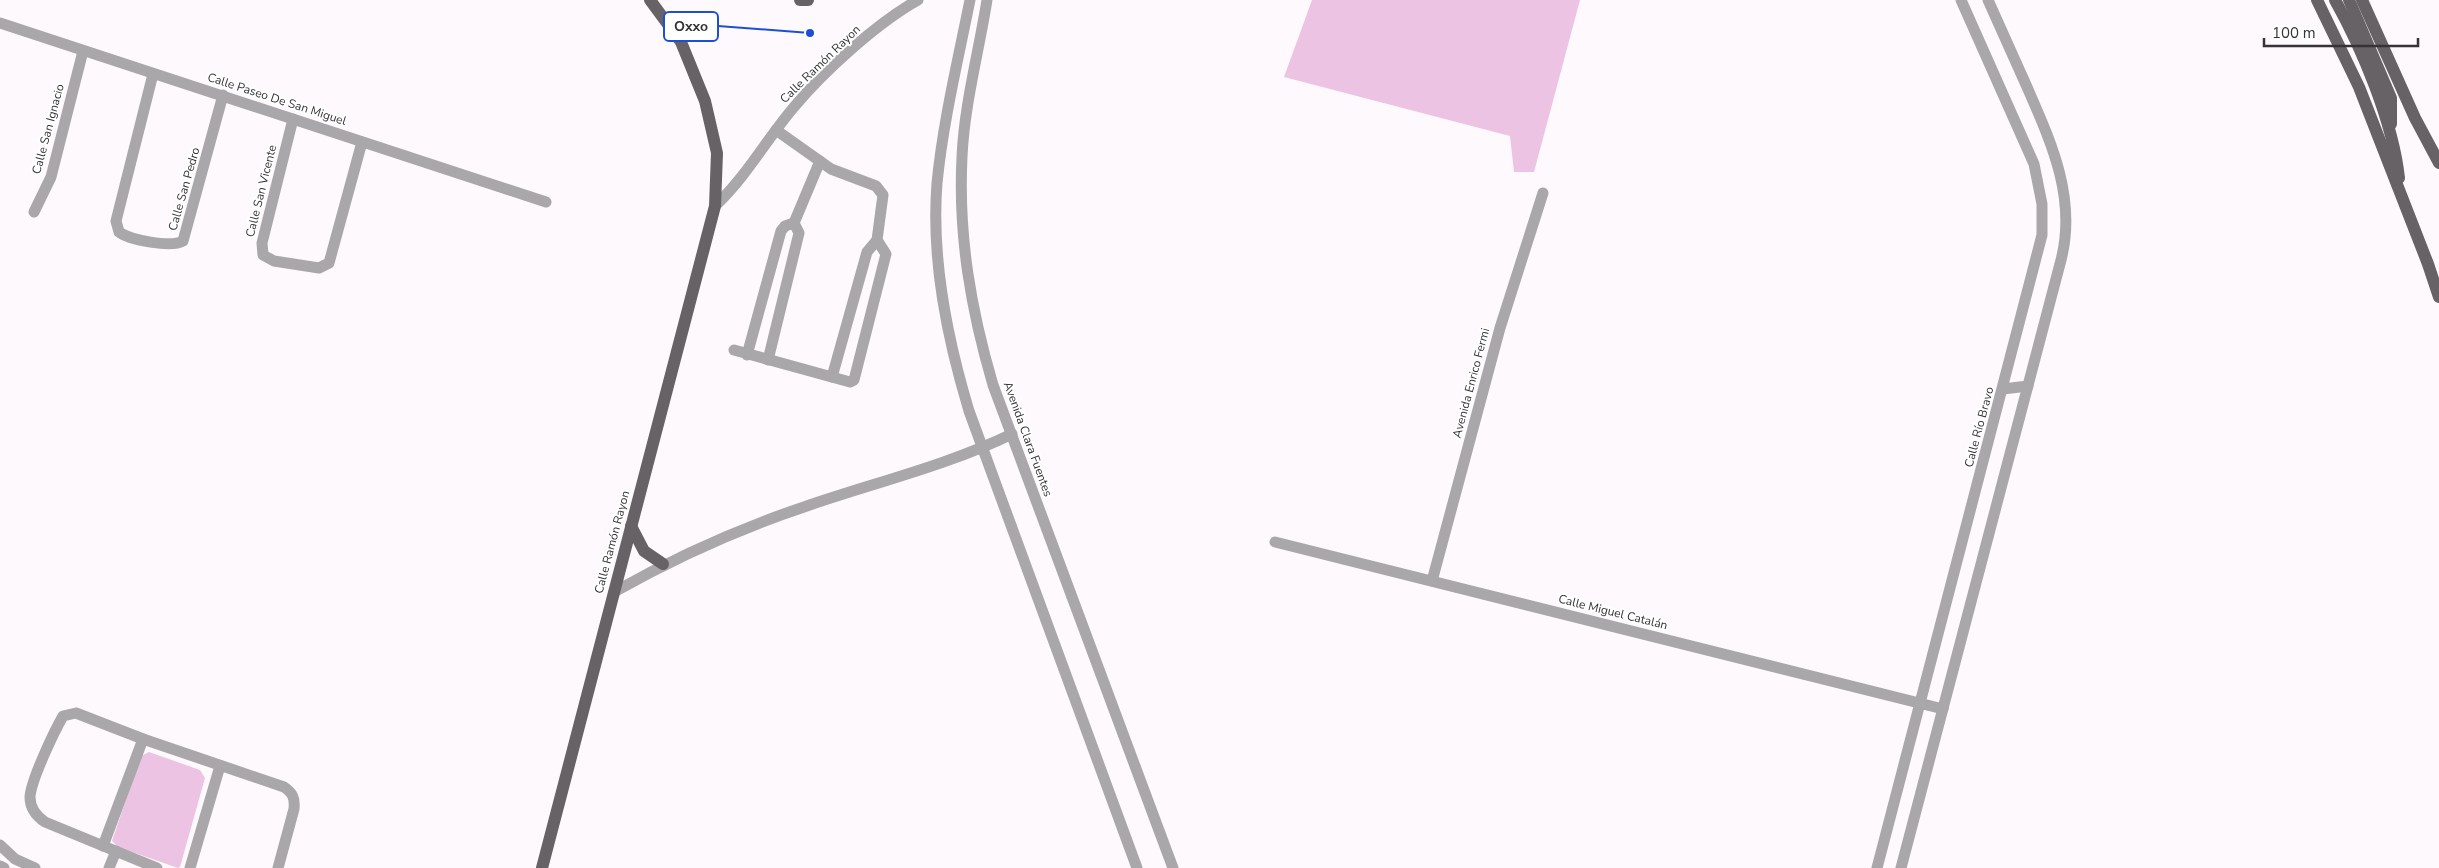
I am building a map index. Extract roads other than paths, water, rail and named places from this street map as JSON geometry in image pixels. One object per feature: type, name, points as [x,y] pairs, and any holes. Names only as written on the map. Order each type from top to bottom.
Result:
[{"type":"main road","name":"Calle Ramón Rayon","points":[[542,868],[715,206],[717,153],[705,101],[681,42],[650,0]]},
{"type":"main road","points":[[800,0],[808,0]]},
{"type":"main road","points":[[2317,0],[2359,87],[2438,287]]},
{"type":"main road","points":[[2334,0],[2351,28],[2390,131],[2401,192]]},
{"type":"main road","points":[[2349,0],[2391,98],[2390,131]]},
{"type":"main road","points":[[2362,0],[2415,118],[2439,163]]},
{"type":"main road","points":[[2391,98],[2415,118]]},
{"type":"main road","points":[[631,526],[644,551],[663,564]]},
{"type":"street","name":"Calle Ramón Rayon","points":[[715,206],[735,185],[794,106],[858,44],[897,12],[918,0]]},
{"type":"street","points":[[970,0],[937,184],[938,234],[944,314],[956,368],[983,448],[1137,868]]},
{"type":"street","name":"Avenida Clara Fuentes","points":[[987,0],[964,140],[962,227],[966,274],[978,334],[992,385],[1012,434],[1173,868]]},
{"type":"street","name":"Calle Río Bravo","points":[[1877,868],[2042,235],[2042,204],[2034,164],[1961,0]]},
{"type":"street","points":[[1901,868],[2064,250],[2066,231],[2063,182],[2048,135],[1988,0]]},
{"type":"street","name":"Calle Paseo De San Miguel","points":[[0,23],[546,202]]},
{"type":"street","name":"Calle San Ignacio","points":[[34,212],[50,177],[83,51]]},
{"type":"street","name":"Calle San Pedro","points":[[153,74],[116,221],[119,232],[130,238],[173,245],[183,241],[223,95]]},
{"type":"street","name":"Calle San Vicente","points":[[293,119],[262,243],[263,255],[274,261],[319,268],[329,263],[362,142]]},
{"type":"street","points":[[734,350],[850,382],[855,379],[886,254],[878,240],[883,195],[880,189],[831,169],[776,130]]},
{"type":"street","points":[[747,354],[781,231],[785,226],[794,223],[820,161]]},
{"type":"street","name":"Avenida Enrico Fermi","points":[[1432,581],[1500,328],[1543,193]]},
{"type":"street","points":[[768,360],[799,233],[794,223]]},
{"type":"street","points":[[832,377],[867,252],[878,240]]},
{"type":"street","points":[[2003,389],[2028,386]]},
{"type":"street","points":[[614,592],[663,564],[801,508],[983,448],[1012,434]]},
{"type":"street","name":"Calle Miguel Catalán","points":[[1275,542],[1943,709]]},
{"type":"street","points":[[157,868],[37,817],[31,806],[30,796],[33,784],[62,716],[76,713],[143,739],[284,787],[292,792],[295,799],[294,809],[278,868]]},
{"type":"street","points":[[103,846],[143,739]]},
{"type":"street","points":[[190,868],[220,766]]},
{"type":"street","points":[[0,845],[15,859],[35,868]]},
{"type":"street","points":[[109,868],[116,851]]},
{"type":"street","points":[[124,868],[129,856]]},
{"type":"street","points":[[0,866],[4,868]]},
{"type":"place","name":"Oxxo","points":[[810,33]]}]
